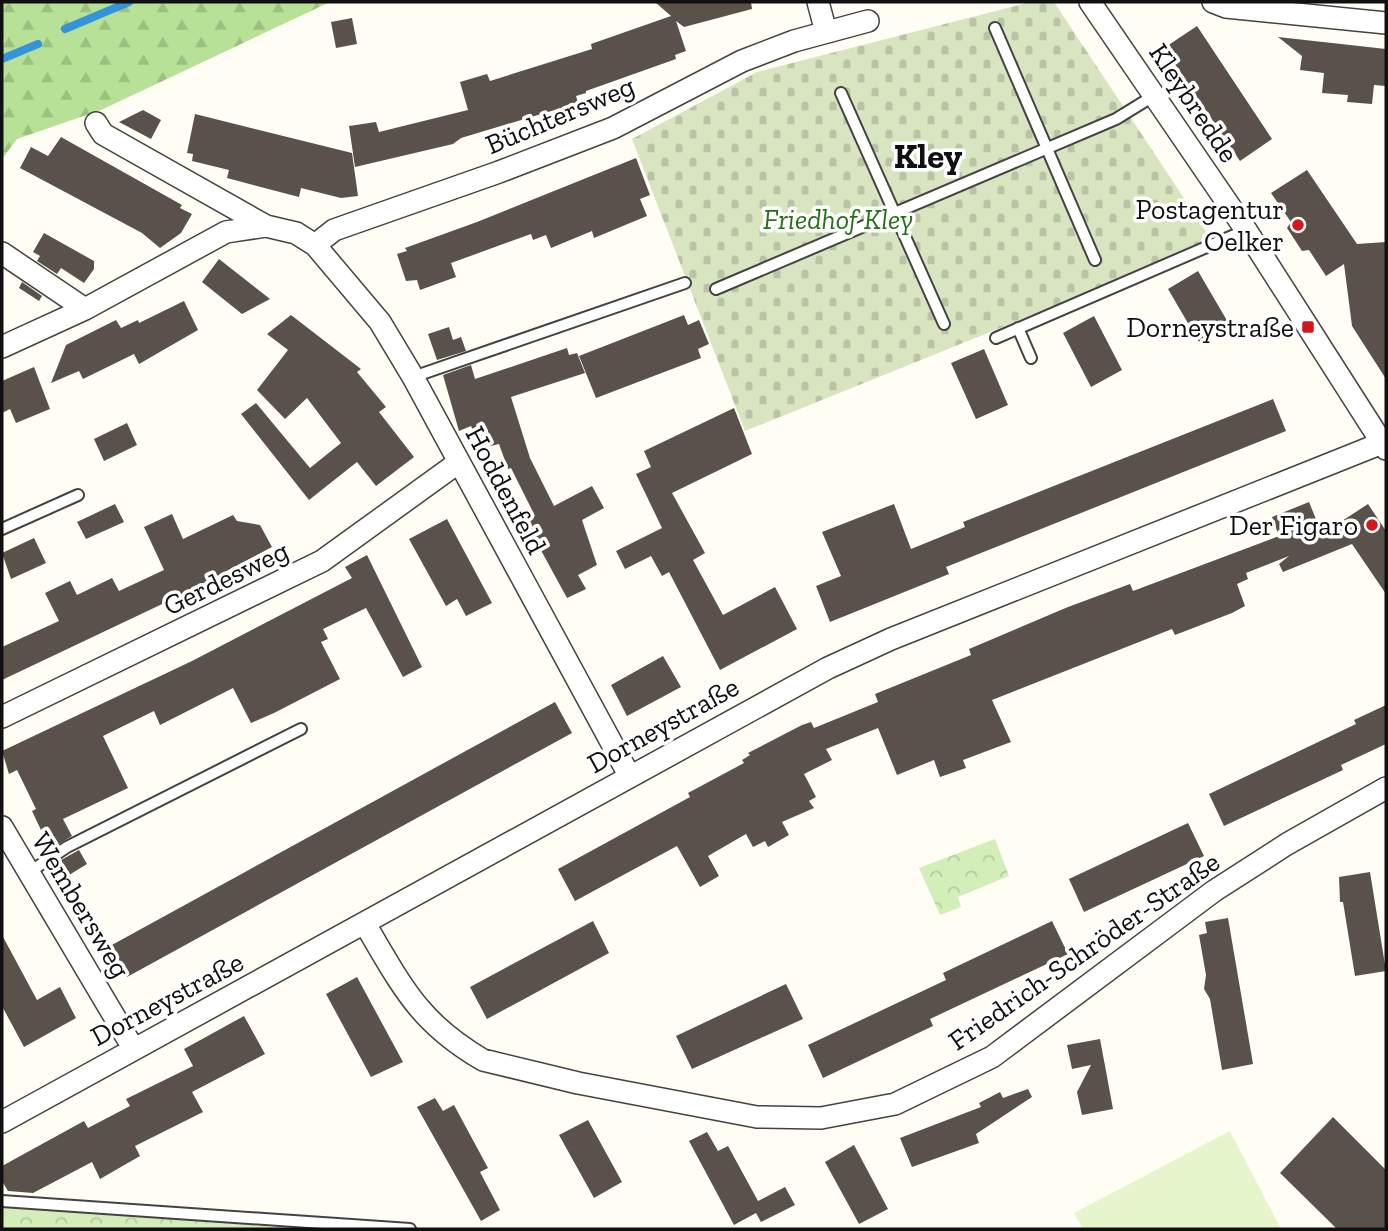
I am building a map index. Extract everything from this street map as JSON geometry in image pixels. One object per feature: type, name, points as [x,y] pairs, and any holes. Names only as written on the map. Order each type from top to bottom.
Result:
[{"type":"street","points":[[818,2],[826,32]]},
{"type":"street","name":"Kleybredde","points":[[1090,2],[1246,230],[1384,446]]},
{"type":"street","points":[[1213,2],[1226,7],[1386,23]]},
{"type":"street","name":"Büchtersweg","points":[[315,245],[334,230],[499,172],[613,128],[742,61],[826,32],[868,21]]},
{"type":"street","points":[[96,123],[103,134],[266,226],[296,233],[315,245]]},
{"type":"street","points":[[2,347],[85,309],[226,232],[266,226]]},
{"type":"street","name":"Hoddenfeld","points":[[315,245],[380,322],[629,775]]},
{"type":"street","points":[[2,253],[85,309]]},
{"type":"street","name":"Dorneystraße","points":[[2,1122],[133,1048],[365,925],[788,688],[891,639],[1384,446]]},
{"type":"street","name":"Gerdesweg","points":[[2,717],[322,561],[458,462]]},
{"type":"street","name":"Friedrich-Schröder-Straße","points":[[365,925],[418,1009],[462,1047],[483,1060],[742,1115],[821,1118],[895,1104],[992,1057],[1214,891],[1287,844],[1386,788]]},
{"type":"street","name":"Wembersweg","points":[[2,827],[133,1048]]},
{"type":"lane","points":[[995,28],[1095,261]]},
{"type":"lane","points":[[841,93],[944,324]]},
{"type":"lane","points":[[716,289],[1116,119],[1155,95]]},
{"type":"lane","points":[[996,338],[1246,230]]},
{"type":"lane","points":[[412,377],[685,283]]},
{"type":"lane","points":[[1018,328],[1031,358]]},
{"type":"lane","points":[[2,528],[78,495]]},
{"type":"lane","points":[[28,873],[67,847],[301,729]]},
{"type":"lane","points":[[2,1201],[411,1229]]},
{"type":"green space","points":[[2,2],[330,2],[101,110],[17,139],[2,159]]},
{"type":"green space","name":"Friedhof Kley","points":[[1031,2],[1054,2],[1213,242],[745,431],[632,139],[757,72]]},
{"type":"green space","points":[[995,839],[1009,876],[958,897],[961,907],[940,915],[919,868]]},
{"type":"green space","points":[[1230,1131],[1281,1229],[1083,1229],[1074,1213]]},
{"type":"green space","points":[[2,1204],[276,1227],[315,1229],[2,1229]]},
{"type":"building","points":[[655,2],[751,2],[752,9],[684,27],[676,21],[686,51],[675,55],[676,59],[586,91],[576,96],[578,103],[461,138],[453,144],[355,167],[349,126],[376,122],[379,132],[468,110],[460,82],[487,74],[490,81],[592,49],[591,44],[671,16]]},
{"type":"building","points":[[352,18],[357,44],[336,48],[331,22]]},
{"type":"building","points":[[1197,26],[1272,139],[1240,161],[1164,48]]},
{"type":"building","points":[[1278,37],[1386,49],[1386,86],[1374,85],[1372,104],[1347,102],[1348,95],[1322,93],[1324,73],[1300,70],[1302,56]]},
{"type":"building","points":[[143,110],[161,120],[151,139],[119,122]]},
{"type":"building","points":[[195,114],[352,153],[358,196],[341,198],[301,188],[299,197],[227,178],[229,170],[192,161],[193,154],[187,153]]},
{"type":"building","points":[[61,137],[182,205],[180,208],[192,214],[181,233],[160,248],[142,233],[20,168],[31,147],[48,156]]},
{"type":"building","points":[[636,158],[650,195],[640,199],[647,216],[594,238],[592,231],[551,248],[546,235],[533,240],[531,234],[451,263],[456,277],[420,290],[417,280],[406,281],[397,254],[407,251],[405,248]]},
{"type":"building","points":[[1307,170],[1357,244],[1386,242],[1386,379],[1352,326],[1344,264],[1326,276],[1309,250],[1302,251],[1287,228],[1291,222],[1271,193]]},
{"type":"building","points":[[44,233],[94,261],[94,269],[84,283],[61,268],[57,274],[37,261],[40,256],[33,252]]},
{"type":"building","points":[[219,259],[270,299],[242,314],[202,282]]},
{"type":"building","points":[[1198,271],[1229,324],[1199,342],[1168,289]]},
{"type":"building","points":[[22,282],[42,296],[39,301],[19,288]]},
{"type":"building","points":[[184,301],[198,330],[139,364],[134,354],[83,379],[79,371],[51,383],[66,345],[116,320],[121,328],[138,320],[139,323]]},
{"type":"building","points":[[291,315],[361,369],[357,372],[386,407],[379,412],[414,457],[376,486],[357,462],[309,500],[241,414],[256,403],[310,468],[341,443],[307,398],[285,419],[257,390],[288,350],[267,334]]},
{"type":"building","points":[[684,315],[688,325],[699,320],[709,344],[698,349],[701,358],[596,398],[579,356]]},
{"type":"building","points":[[1094,316],[1122,370],[1091,387],[1063,333]]},
{"type":"building","points":[[449,327],[453,340],[461,337],[466,351],[437,360],[428,334]]},
{"type":"building","points":[[567,348],[569,355],[577,353],[585,373],[511,397],[530,458],[554,506],[592,486],[604,508],[582,520],[597,565],[578,575],[586,589],[567,598],[525,521],[535,516],[511,468],[508,469],[499,444],[482,448],[471,426],[459,431],[443,375],[471,365],[475,379]]},
{"type":"building","points":[[984,349],[1008,405],[976,419],[951,363]]},
{"type":"building","points":[[34,367],[50,409],[16,423],[10,409],[2,413],[2,381]]},
{"type":"building","points":[[1273,399],[1286,431],[946,567],[949,574],[830,622],[816,586],[841,576],[822,532],[894,504],[911,549],[965,527],[963,522]]},
{"type":"building","points":[[734,408],[752,454],[672,493],[705,553],[693,560],[723,615],[775,587],[797,629],[720,670],[669,572],[662,576],[651,556],[625,569],[616,551],[662,528],[636,474],[651,467],[644,451]]},
{"type":"building","points":[[127,423],[137,445],[104,461],[94,439]]},
{"type":"building","points":[[1309,502],[1322,534],[1368,504],[1386,531],[1386,594],[1352,544],[1283,572],[1279,564],[1289,556],[1246,573],[1248,579],[1237,584],[1245,606],[1232,613],[1175,635],[1172,629],[992,700],[1011,742],[963,760],[966,768],[940,777],[934,760],[897,775],[878,728],[826,749],[832,760],[804,774],[816,797],[809,801],[814,808],[782,822],[789,835],[768,847],[765,841],[753,847],[746,834],[708,856],[719,876],[700,887],[677,846],[575,901],[558,869],[690,797],[688,793],[744,763],[742,760],[750,755],[748,753],[802,725],[811,722],[814,728],[878,702],[875,694],[971,655],[969,649],[1068,607],[1130,584],[1133,591],[1279,536],[1272,517]]},
{"type":"building","points":[[115,504],[124,522],[86,539],[77,522]]},
{"type":"building","points":[[172,514],[183,539],[233,515],[237,521],[260,525],[272,547],[177,597],[2,680],[2,647],[59,621],[45,593],[70,581],[77,595],[112,578],[119,591],[164,570],[144,527]]},
{"type":"building","points":[[447,519],[492,603],[466,616],[457,599],[446,606],[409,539]]},
{"type":"building","points":[[34,538],[46,563],[11,579],[2,553]]},
{"type":"building","points":[[367,555],[422,667],[403,677],[366,608],[323,629],[328,639],[321,642],[340,679],[274,713],[251,723],[233,688],[160,725],[154,711],[103,736],[128,788],[63,819],[72,836],[54,847],[44,829],[41,830],[32,811],[36,809],[17,770],[9,774],[2,751],[192,661],[352,578],[345,567]]},
{"type":"building","points":[[663,656],[681,687],[627,716],[611,685]]},
{"type":"building","points":[[555,702],[572,733],[127,977],[110,946]]},
{"type":"building","points":[[1386,705],[1386,744],[1341,765],[1343,770],[1224,826],[1209,794],[1356,724],[1354,720]]},
{"type":"building","points":[[1188,823],[1204,856],[1084,912],[1069,879]]},
{"type":"building","points":[[79,850],[87,864],[69,875],[61,860]]},
{"type":"building","points":[[1370,872],[1386,971],[1355,976],[1343,902],[1340,902],[1339,877]]},
{"type":"building","points":[[1228,918],[1253,1064],[1222,1070],[1210,999],[1204,989],[1206,975],[1199,935],[1207,933],[1205,922]]},
{"type":"building","points":[[593,921],[609,953],[487,1019],[470,987]]},
{"type":"building","points":[[1052,921],[1068,954],[930,1019],[933,1026],[823,1078],[808,1045],[946,980],[943,973]]},
{"type":"building","points":[[2,935],[37,1000],[60,987],[76,1018],[24,1047],[2,1006]]},
{"type":"building","points":[[357,977],[403,1062],[371,1077],[326,994]]},
{"type":"building","points":[[786,984],[803,1019],[692,1069],[676,1036]]},
{"type":"building","points":[[244,1016],[265,1054],[192,1092],[203,1112],[135,1146],[140,1156],[100,1179],[92,1162],[33,1193],[8,1191],[2,1181],[2,1166],[84,1121],[88,1128],[130,1106],[126,1099],[193,1066],[184,1049]]},
{"type":"building","points":[[1100,1039],[1113,1109],[1082,1115],[1077,1092],[1091,1065],[1072,1069],[1067,1045]]},
{"type":"building","points":[[1028,1089],[1032,1097],[976,1134],[979,1143],[912,1167],[900,1138],[981,1107],[979,1103],[1000,1092],[1003,1098]]},
{"type":"building","points":[[435,1098],[443,1111],[454,1105],[488,1168],[480,1172],[500,1210],[481,1221],[417,1107]]},
{"type":"building","points":[[1333,1117],[1386,1170],[1386,1229],[1337,1229],[1280,1173]]},
{"type":"building","points":[[588,1120],[622,1182],[594,1198],[559,1135]]},
{"type":"building","points":[[707,1132],[718,1151],[728,1146],[758,1201],[785,1187],[795,1205],[761,1222],[756,1213],[734,1225],[689,1141]]},
{"type":"building","points":[[854,1145],[888,1209],[859,1224],[825,1162]]},
{"type":"waterway","points":[[65,29],[129,2]]},
{"type":"waterway","points":[[2,59],[38,44]]},
{"type":"place","name":"Postagentur Oelker","points":[[1298,225]]},
{"type":"place","name":"Dorneystraße","points":[[1308,327]]},
{"type":"place","name":"Der Figaro","points":[[1372,525]]},
{"type":"district","name":"Kley","points":[[928,156]]}]
